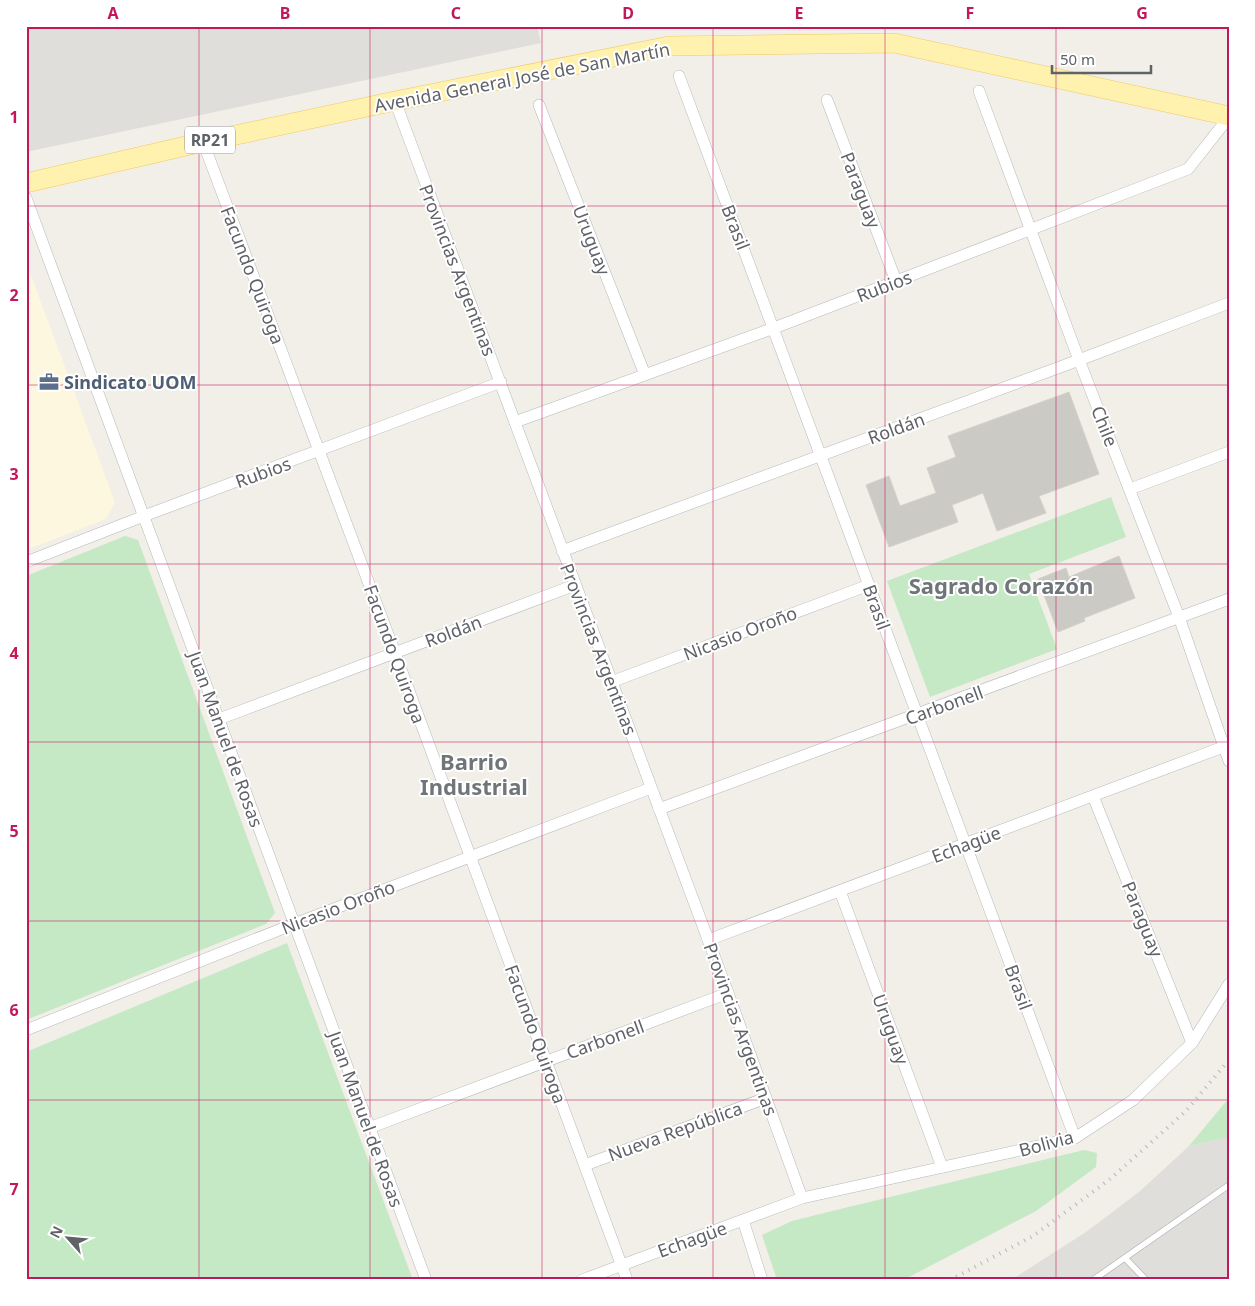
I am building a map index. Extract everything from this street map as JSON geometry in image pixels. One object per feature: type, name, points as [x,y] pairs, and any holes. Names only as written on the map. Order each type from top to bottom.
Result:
[{"type":"main road","name":"Avenida General José de San Martín","points":[[26,183],[203,142],[394,101],[669,46],[894,42],[1229,116]]},
{"type":"street","name":"Brasil","points":[[680,76],[1075,1138]]},
{"type":"street","name":"Chile","points":[[979,91],[1079,360],[1179,617],[1229,761]]},
{"type":"street","name":"Paraguay","points":[[827,100],[896,281]]},
{"type":"street","name":"Provincias Argentinas","points":[[394,101],[501,382],[562,551],[728,993],[802,1198]]},
{"type":"street","name":"Uruguay","points":[[539,105],[645,375]]},
{"type":"street","name":"Rubios","points":[[515,422],[774,328],[1188,169],[1229,116]]},
{"type":"street","name":"Facundo Quiroga","points":[[203,142],[395,653],[627,1280]]},
{"type":"street","name":"Juan Manuel de Rosas","points":[[26,198],[426,1280]]},
{"type":"street","name":"Roldán","points":[[562,551],[1229,303]]},
{"type":"street","name":"Rubios","points":[[26,562],[501,382]]},
{"type":"street","points":[[1130,490],[1229,452]]},
{"type":"street","name":"Roldán","points":[[219,719],[575,585]]},
{"type":"street","name":"Nicasio Oroño","points":[[611,682],[869,585]]},
{"type":"street","name":"Carbonell","points":[[659,809],[1229,599]]},
{"type":"street","name":"Echagüe","points":[[708,940],[1223,747]]},
{"type":"street","name":"Nicasio Oroño","points":[[26,1030],[294,924],[652,788]]},
{"type":"street","name":"Paraguay","points":[[1094,796],[1192,1043]]},
{"type":"street","name":"Uruguay","points":[[840,891],[942,1167]]},
{"type":"street","name":"Bolivia","points":[[802,1198],[1075,1138],[1133,1100],[1192,1043],[1229,984]]},
{"type":"street","name":"Carbonell","points":[[369,1128],[728,993]]},
{"type":"street","name":"Nueva República","points":[[585,1165],[766,1098]]},
{"type":"street","name":"Echagüe","points":[[582,1280],[802,1198]]},
{"type":"street","points":[[743,1220],[762,1280]]},
{"type":"lane","points":[[1093,1280],[1229,1185]]},
{"type":"lane","points":[[1125,1258],[1146,1280]]},
{"type":"shaded area","points":[[26,26],[537,26],[541,43],[26,152]]},
{"type":"shaded area","name":"Sindicato UOM","points":[[26,262],[115,502],[106,519],[26,550]]},
{"type":"shaded area","points":[[1229,1137],[1229,1280],[1011,1280],[1086,1232],[1139,1192],[1189,1146]]},
{"type":"green space","points":[[1111,497],[1126,537],[1029,574],[1057,649],[930,697],[887,581]]},
{"type":"green space","points":[[125,536],[138,540],[275,913],[266,924],[26,1020],[26,576]]},
{"type":"green space","points":[[287,943],[413,1280],[26,1280],[26,1052]]},
{"type":"green space","points":[[1229,1098],[1229,1137],[1189,1146]]},
{"type":"green space","points":[[1084,1150],[1097,1153],[1096,1167],[1036,1211],[903,1280],[777,1280],[762,1235],[792,1221]]},
{"type":"building","points":[[1069,392],[1099,474],[1039,496],[1046,513],[997,531],[983,493],[952,505],[958,522],[889,547],[866,485],[889,476],[900,506],[936,493],[927,468],[956,457],[948,436]]},
{"type":"building","points":[[1119,556],[1135,598],[1084,618],[1085,621],[1058,632],[1038,579],[1066,568],[1069,577]]},
{"type":"railway","points":[[950,1280],[1033,1236],[1109,1180],[1185,1112],[1229,1060]]},
{"type":"place","name":"Sindicato UOM","points":[[49,382]]},
{"type":"district","name":"Sagrado Corazón","points":[[1001,585]]},
{"type":"district","name":"Barrio Industrial","points":[[474,774]]}]
